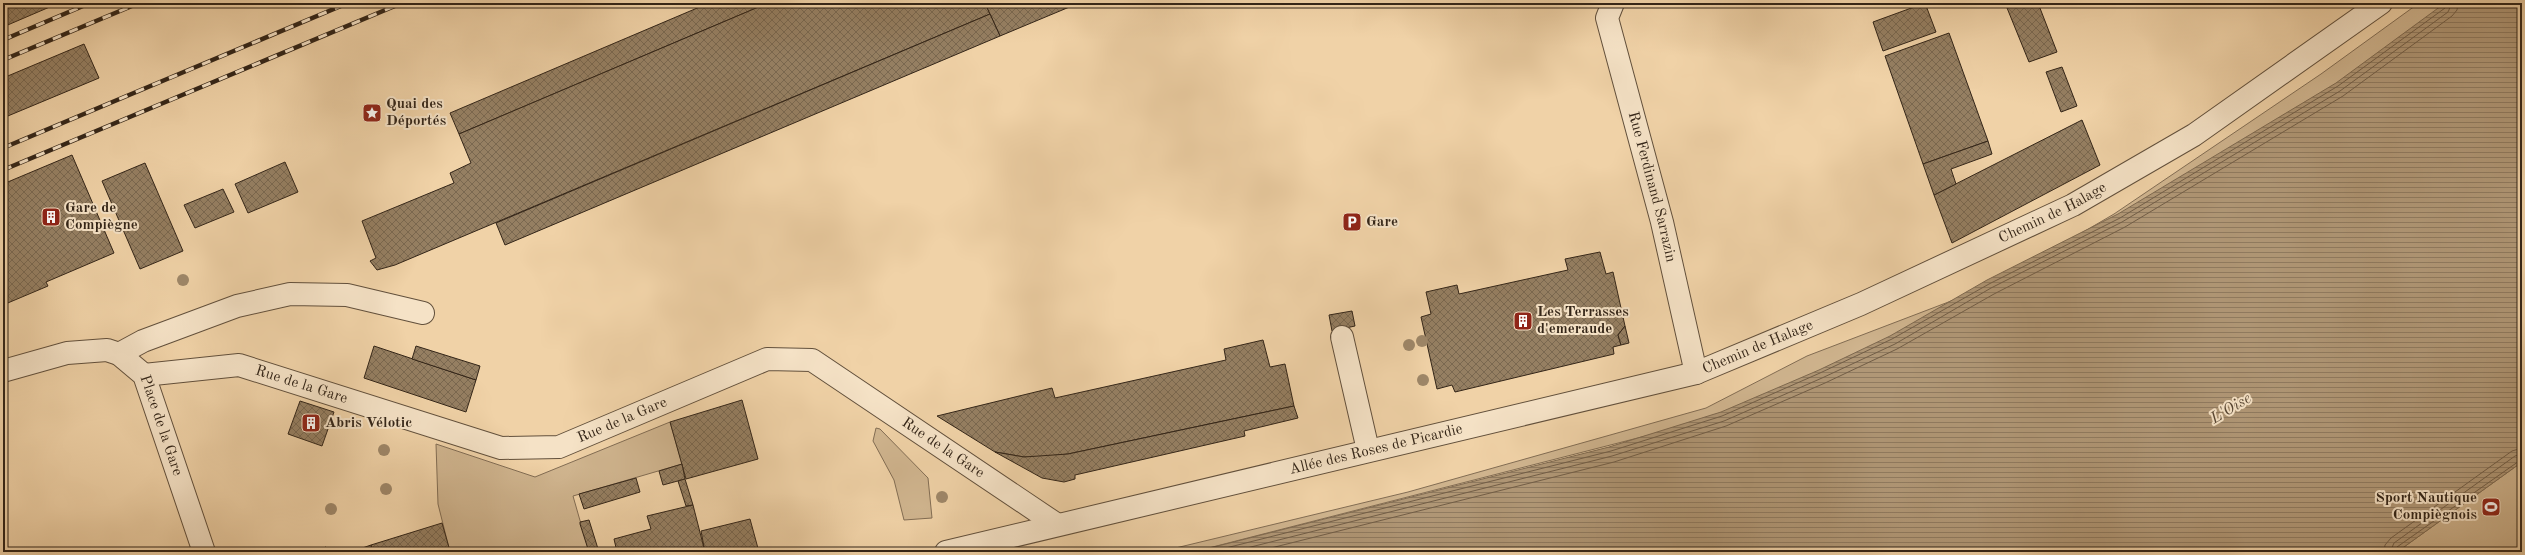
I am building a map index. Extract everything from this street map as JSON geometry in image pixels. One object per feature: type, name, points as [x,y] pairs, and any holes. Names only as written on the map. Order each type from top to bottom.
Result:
[{"type":"street","name":"Rue Ferdinand Sarrazin","points":[[1613,3],[1607,18],[1662,222],[1696,373]]},
{"type":"street","name":"Chemin de Halage","points":[[1696,373],[1868,300],[2073,204],[2194,134],[2381,3]]},
{"type":"street","points":[[119,354],[144,341],[237,306],[290,294],[347,295],[423,313]]},
{"type":"street","points":[[1342,337],[1368,450]]},
{"type":"street","name":"Place de la Gare","points":[[3,371],[67,353],[107,350],[119,354],[144,375],[204,552]]},
{"type":"street","name":"Rue de la Gare","points":[[144,375],[239,365],[501,448],[559,447],[767,359],[812,360],[1056,524]]},
{"type":"street","name":"Allée des Roses de Picardie","points":[[1056,524],[1696,373]]},
{"type":"street","points":[[946,552],[1056,524]]},
{"type":"shaded area","points":[[2419,3],[2468,3],[2190,187],[1786,400],[1193,552],[1159,552],[1408,492],[1706,408],[1807,356],[1993,285],[2114,214],[2321,74]]},
{"type":"shaded area","points":[[670,422],[682,464],[573,496],[589,552],[450,552],[438,504],[436,444],[535,477]]},
{"type":"shaded area","points":[[876,428],[880,429],[928,478],[932,518],[904,520],[894,480],[873,441]]},
{"type":"shaded area","name":"Sport Nautique Compiègnois","points":[[2522,462],[2522,552],[2397,552]]},
{"type":"water","name":"L'Oise","points":[[2445,3],[2522,3],[2522,462],[2397,552],[1194,552],[1609,447],[1721,412],[1819,370],[1890,336],[1987,280],[2118,214],[2336,83]]},
{"type":"building","points":[[3,3],[59,3],[3,27]]},
{"type":"building","points":[[709,3],[768,3],[459,134],[450,113]]},
{"type":"building","points":[[768,3],[985,3],[990,14],[395,265],[377,270],[370,261],[376,258],[362,221],[454,183],[450,173],[471,163],[459,134]]},
{"type":"building","points":[[985,3],[1079,3],[1000,36]]},
{"type":"building","points":[[1925,3],[1936,32],[1883,51],[1873,22]]},
{"type":"building","points":[[2005,3],[2038,3],[2057,52],[2029,62]]},
{"type":"building","points":[[990,14],[1000,36],[505,245],[496,223]]},
{"type":"building","points":[[1949,33],[1988,141],[1923,164],[1885,56]]},
{"type":"building","points":[[84,44],[99,78],[3,118],[3,78]]},
{"type":"building","points":[[2062,67],[2077,106],[2061,112],[2046,72]]},
{"type":"building","points":[[2082,120],[2100,165],[1952,243],[1934,195]]},
{"type":"building","points":[[1988,141],[1992,154],[1951,169],[1956,184],[1934,195],[1923,164]]},
{"type":"building","name":"Gare de Compiègne","points":[[72,155],[114,253],[46,282],[48,286],[3,305],[3,184]]},
{"type":"building","points":[[285,162],[298,192],[248,213],[235,184]]},
{"type":"building","points":[[145,163],[183,251],[140,269],[102,181]]},
{"type":"building","points":[[223,189],[234,212],[195,228],[184,205]]},
{"type":"building","name":"Les Terrasses d'emeraude","points":[[1600,252],[1606,274],[1613,272],[1625,326],[1618,335],[1621,345],[1613,347],[1614,354],[1455,392],[1452,385],[1437,389],[1421,317],[1431,314],[1426,292],[1457,285],[1459,294],[1568,270],[1565,259]]},
{"type":"building","points":[[1352,311],[1355,326],[1332,331],[1329,315]]},
{"type":"building","points":[[1625,326],[1629,343],[1621,345],[1618,335]]},
{"type":"building","points":[[1263,340],[1270,367],[1285,364],[1294,406],[1068,454],[1039,457],[1024,457],[995,452],[937,416],[1052,388],[1055,398],[1226,360],[1224,349]]},
{"type":"building","points":[[374,346],[476,380],[466,412],[364,378]]},
{"type":"building","points":[[416,346],[480,366],[476,380],[412,359]]},
{"type":"building","points":[[742,400],[758,459],[686,479],[670,422]]},
{"type":"building","name":"Abris Vélotic","points":[[300,401],[334,412],[322,446],[288,434]]},
{"type":"building","points":[[1294,406],[1298,418],[1244,431],[1245,436],[1075,475],[1075,479],[1064,482],[1042,478],[995,452],[1024,457],[1068,454]]},
{"type":"building","points":[[682,464],[685,479],[663,485],[659,471]]},
{"type":"building","points":[[636,478],[640,492],[584,509],[579,494]]},
{"type":"building","points":[[685,479],[693,505],[686,506],[678,481]]},
{"type":"building","points":[[693,505],[705,552],[617,552],[614,539],[651,529],[647,516]]},
{"type":"building","points":[[750,519],[759,552],[705,552],[701,531]]},
{"type":"building","points":[[589,520],[599,552],[589,552],[580,524],[580,522]]},
{"type":"building","points":[[442,523],[450,551],[373,552],[371,545]]},
{"type":"building","points":[[371,545],[373,552],[351,552]]},
{"type":"building","points":[[326,547],[328,552],[318,552],[317,550]]},
{"type":"railway","points":[[3,40],[90,3]]},
{"type":"railway","points":[[3,60],[139,3]]},
{"type":"railway","points":[[3,148],[348,3]]},
{"type":"railway","points":[[3,170],[402,3]]},
{"type":"place","name":"Quai des Déportés","points":[[372,113]]},
{"type":"place","name":"Gare de Compiègne","points":[[51,217]]},
{"type":"place","name":"Gare","points":[[1352,222]]},
{"type":"place","name":"Les Terrasses d'emeraude","points":[[1523,321]]},
{"type":"place","name":"Abris Vélotic","points":[[311,423]]},
{"type":"place","name":"Sport Nautique Compiègnois","points":[[2491,507]]}]
